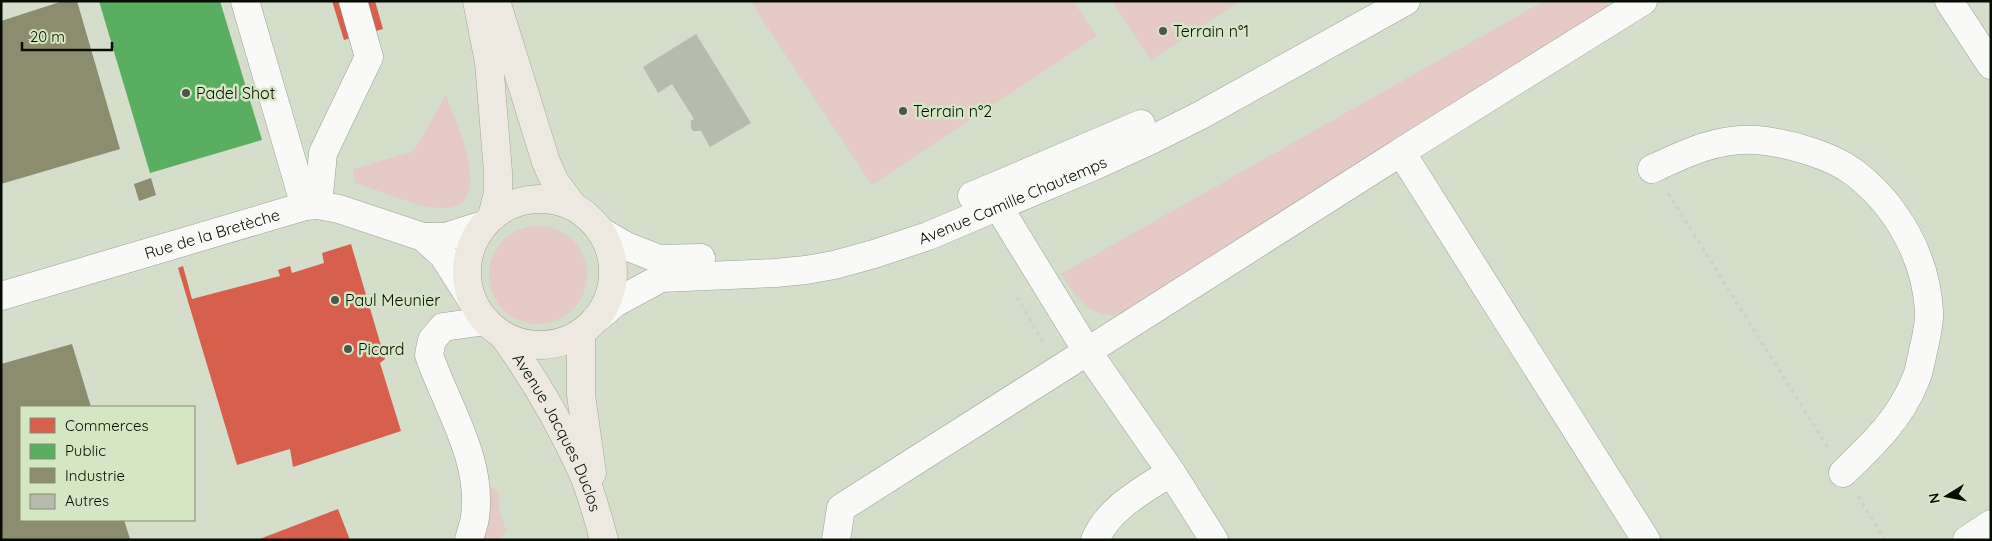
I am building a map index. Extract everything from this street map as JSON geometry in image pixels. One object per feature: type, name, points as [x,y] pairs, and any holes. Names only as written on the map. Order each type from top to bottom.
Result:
[{"type":"main road","points":[[478,1],[489,62],[498,193],[487,221],[473,242],[468,262],[468,282],[487,319],[522,343],[542,345],[562,342],[588,326],[609,296],[613,278],[612,258],[602,232],[589,217],[573,206],[556,200],[539,198],[506,207],[487,221]]},
{"type":"main road","points":[[496,1],[546,162],[555,182],[573,206]]},
{"type":"main road","name":"Avenue Jacques Duclos","points":[[487,319],[526,367],[541,392],[582,472],[604,538]]},
{"type":"main road","name":"Avenue Jacques Duclos","points":[[588,326],[584,414],[604,538]]},
{"type":"street","points":[[245,1],[311,205]]},
{"type":"street","points":[[311,205],[323,153],[369,57],[353,1]]},
{"type":"street","name":"Avenue Camille Chautemps","points":[[588,326],[615,303],[661,278],[775,274],[834,265],[928,236],[992,198],[1196,97],[1368,1]]},
{"type":"street","name":"Avenue Camille Chautemps","points":[[602,232],[633,249],[659,259],[798,253],[838,245],[1094,166],[1201,115],[1406,1]]},
{"type":"street","points":[[836,540],[841,508],[1401,152],[1643,1]]},
{"type":"street","points":[[1949,1],[1991,65]]},
{"type":"street","points":[[1652,168],[1690,151],[1723,142],[1756,140],[1793,146],[1830,160],[1856,174],[1898,220],[1913,247],[1923,276],[1929,312],[1927,336],[1916,380],[1896,417],[1872,446],[1843,473]]},
{"type":"street","points":[[1401,152],[1646,540]]},
{"type":"street","points":[[992,198],[1087,351],[1171,472],[1214,540]]},
{"type":"street","name":"Rue de la Bretèche","points":[[1,296],[311,205],[339,209],[423,238],[443,255],[487,319]]},
{"type":"street","name":"Rue de la Bretèche","points":[[423,238],[445,237],[487,221]]},
{"type":"street","points":[[469,540],[475,517],[475,482],[469,454],[429,355],[432,340],[444,328],[487,319]]},
{"type":"street","points":[[1096,540],[1098,533],[1122,504],[1171,472]]},
{"type":"street","points":[[1967,540],[1991,524]]},
{"type":"path","points":[[1652,168],[1885,540]]},
{"type":"shaded area","name":"Terrain n°2","points":[[750,1],[1073,1],[1097,36],[872,185]]},
{"type":"shaded area","name":"Terrain n°1","points":[[1112,1],[1240,1],[1151,60]]},
{"type":"shaded area","points":[[1544,1],[1609,1],[1607,8],[1136,309],[1117,315],[1098,313],[1077,297],[1061,274]]},
{"type":"shaded area","points":[[446,95],[458,126],[469,165],[470,183],[466,197],[456,206],[436,208],[406,201],[355,183],[353,169],[414,151]]},
{"type":"shaded area","points":[[538,226],[557,230],[573,240],[583,256],[587,275],[583,294],[573,310],[557,320],[538,324],[519,320],[503,310],[493,294],[489,275],[493,256],[503,240],[519,230]]},
{"type":"shaded area","points":[[484,483],[498,491],[499,511],[506,529],[501,540],[480,540]]},
{"type":"building: Commerces","points":[[332,1],[375,1],[383,29],[344,40]]},
{"type":"building: Commerces","points":[[351,244],[385,359],[380,363],[401,431],[293,467],[290,449],[237,465],[178,268],[183,266],[192,299],[280,276],[278,270],[290,266],[292,273],[324,263],[322,253]]},
{"type":"building: Commerces","points":[[338,509],[350,540],[257,540]]},
{"type":"building: Public","points":[[99,1],[220,1],[262,140],[150,173]]},
{"type":"building: Industrie","points":[[63,1],[77,1],[120,149],[1,184],[1,21]]},
{"type":"building: Industrie","points":[[151,178],[156,195],[139,201],[134,184]]},
{"type":"building: Industrie","points":[[72,344],[91,406],[20,406],[20,521],[124,521],[130,539],[1,540],[1,364]]},
{"type":"building: Autres","points":[[696,34],[751,123],[710,147],[701,131],[693,131],[691,128],[691,121],[694,119],[672,84],[658,93],[643,67]]},
{"type":"place","name":"Terrain n°1","points":[[1163,31]]},
{"type":"place","name":"Padel Shot","points":[[186,93]]},
{"type":"place","name":"Terrain n°2","points":[[903,111]]},
{"type":"place","name":"Paul Meunier","points":[[335,300]]},
{"type":"place","name":"Picard","points":[[348,349]]}]
